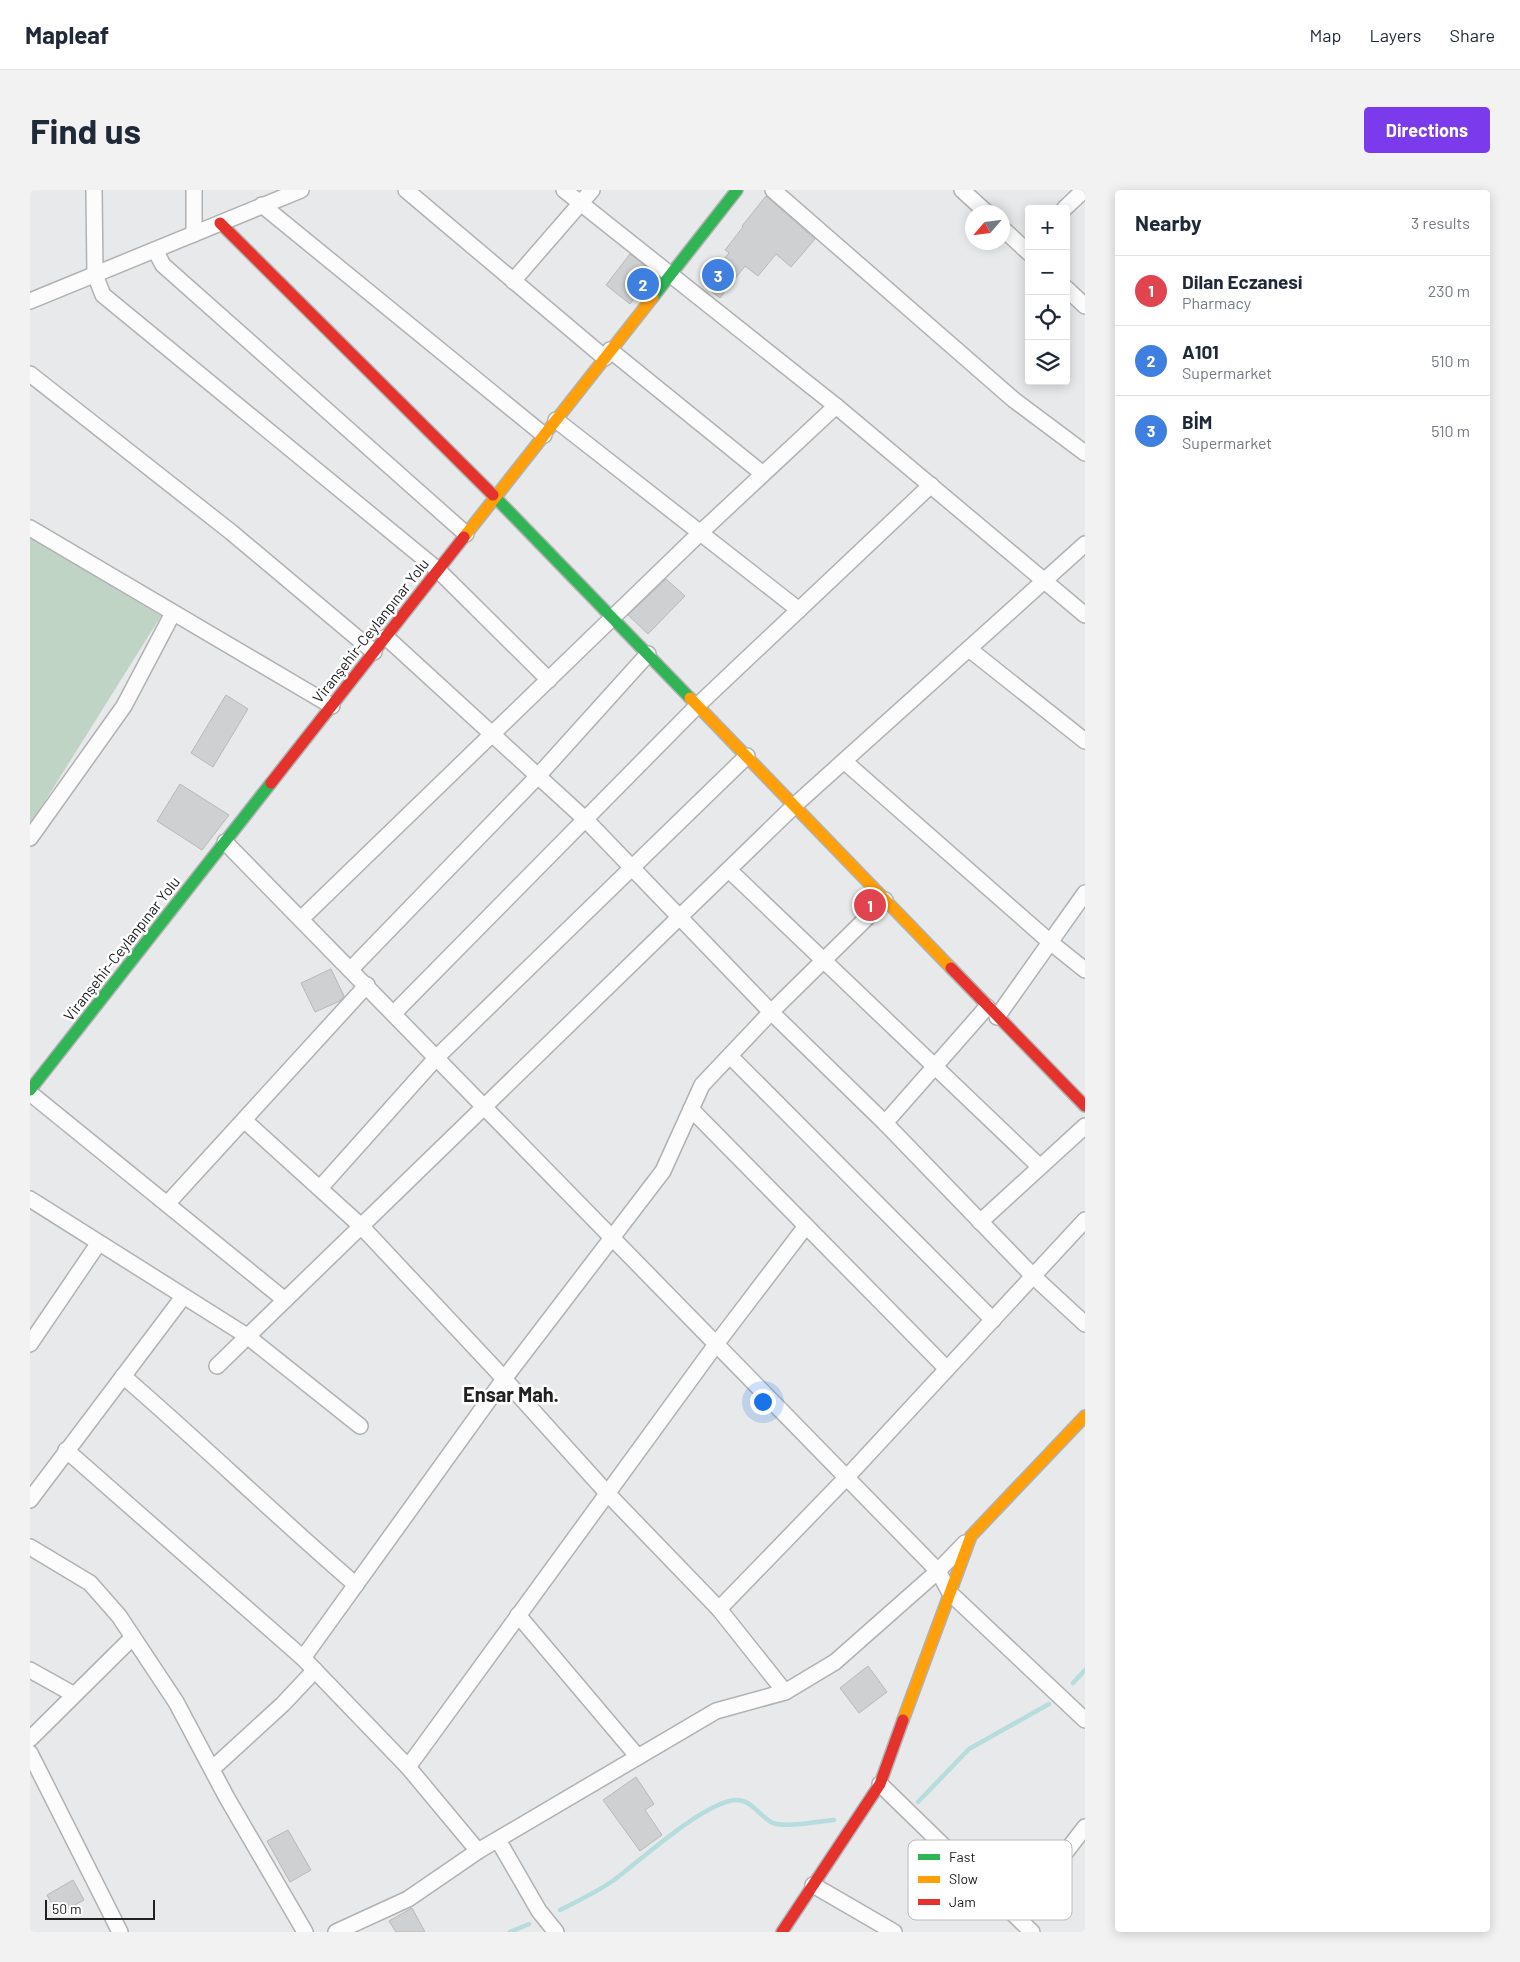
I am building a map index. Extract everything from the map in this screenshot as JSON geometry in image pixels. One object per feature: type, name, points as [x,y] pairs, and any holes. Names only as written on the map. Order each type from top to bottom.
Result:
[{"type":"street","points":[[94,190],[95,275],[103,295],[438,570],[549,680]]},
{"type":"street","points":[[194,190],[194,234]]},
{"type":"street","points":[[30,302],[301,190]]},
{"type":"street","points":[[406,190],[514,281],[763,474]]},
{"type":"street","points":[[564,190],[671,273],[836,406],[1085,614]]},
{"type":"street","points":[[514,281],[592,190]]},
{"type":"street","name":"Viranşehir-Ceylanpınar Yolu","points":[[32,1083],[225,842],[737,190]]},
{"type":"street","points":[[773,190],[1014,400],[1085,453]]},
{"type":"street","points":[[962,190],[978,205]]},
{"type":"street","points":[[1070,205],[1082,198]]},
{"type":"street","points":[[262,205],[544,435]]},
{"type":"street","points":[[220,223],[495,497],[1085,1106]]},
{"type":"street","points":[[1010,234],[1025,245]]},
{"type":"street","points":[[156,250],[163,264],[466,534]]},
{"type":"street","points":[[1070,292],[1085,306]]},
{"type":"street","points":[[30,374],[231,532],[374,652]]},
{"type":"street","points":[[302,918],[701,532],[836,406]]},
{"type":"street","points":[[556,420],[798,610]]},
{"type":"street","points":[[394,1013],[698,705],[931,485]]},
{"type":"street","points":[[30,528],[332,706]]},
{"type":"street","points":[[217,1366],[795,805],[1085,544]]},
{"type":"street","points":[[30,838],[124,706],[173,613]]},
{"type":"street","points":[[386,637],[586,820],[771,1012],[885,1123],[1033,1276],[1085,1324]]},
{"type":"street","points":[[969,649],[1085,741]]},
{"type":"street","points":[[351,969],[538,776],[648,654]]},
{"type":"street","points":[[320,1188],[437,1057],[747,756]]},
{"type":"street","points":[[844,761],[1050,942],[1085,970]]},
{"type":"street","points":[[225,842],[486,1106],[938,1571],[950,1593],[1085,1720]]},
{"type":"street","points":[[729,870],[934,1068],[1040,1167]]},
{"type":"street","points":[[885,1123],[934,1068],[992,1012],[1050,942],[1085,893]]},
{"type":"street","points":[[304,1658],[504,1379],[663,1171],[702,1085],[771,1012],[885,900]]},
{"type":"street","points":[[167,1204],[367,985]]},
{"type":"street","points":[[730,1056],[993,1320]]},
{"type":"street","points":[[32,1083],[167,1204],[285,1300]]},
{"type":"street","points":[[691,1109],[947,1369]]},
{"type":"street","points":[[244,1120],[361,1226],[504,1379],[606,1493],[719,1609],[785,1692]]},
{"type":"street","points":[[980,1222],[1085,1126]]},
{"type":"street","points":[[30,1199],[98,1244],[248,1336],[360,1426]]},
{"type":"street","points":[[719,1609],[847,1477],[1085,1220]]},
{"type":"street","points":[[408,1767],[606,1493],[806,1226]]},
{"type":"street","points":[[30,1344],[98,1244]]},
{"type":"street","points":[[30,1500],[183,1297]]},
{"type":"street","points":[[123,1376],[193,1436],[304,1541],[356,1585]]},
{"type":"street","points":[[336,1932],[408,1899],[478,1851],[716,1711],[785,1692],[834,1662],[938,1571],[1085,1416]]},
{"type":"street","points":[[66,1450],[304,1658],[408,1767],[478,1851]]},
{"type":"street","points":[[782,1932],[880,1784],[971,1536]]},
{"type":"street","points":[[30,1547],[90,1583],[119,1616],[176,1702],[212,1769],[306,1932]]},
{"type":"street","points":[[518,1615],[638,1757]]},
{"type":"street","points":[[30,1739],[73,1694],[134,1637]]},
{"type":"street","points":[[30,1670],[73,1694]]},
{"type":"street","points":[[212,1769],[283,1704],[314,1670]]},
{"type":"street","points":[[30,1753],[120,1932]]},
{"type":"street","points":[[880,1784],[937,1840]]},
{"type":"street","points":[[1072,1844],[1085,1827]]},
{"type":"street","points":[[498,1840],[539,1911],[556,1932]]},
{"type":"street","points":[[813,1885],[894,1932]]},
{"type":"street","points":[[1019,1920],[1032,1932]]},
{"type":"green space","points":[[30,537],[161,616],[30,825]]},
{"type":"building","points":[[766,196],[815,239],[791,267],[776,254],[758,276],[745,266],[720,298],[703,285],[729,253],[725,250]]},
{"type":"building","points":[[630,254],[654,273],[630,304],[606,285]]},
{"type":"building","points":[[666,579],[685,596],[648,634],[628,615]]},
{"type":"building","points":[[226,695],[248,709],[213,767],[191,753]]},
{"type":"building","points":[[180,784],[229,815],[202,850],[157,821]]},
{"type":"building","points":[[331,969],[344,996],[340,1001],[315,1012],[301,983]]},
{"type":"building","points":[[868,1666],[887,1692],[859,1713],[840,1688]]},
{"type":"building","points":[[636,1777],[654,1804],[645,1810],[662,1835],[640,1851],[603,1800]]},
{"type":"building","points":[[288,1830],[311,1870],[290,1882],[267,1841]]},
{"type":"building","points":[[73,1880],[84,1900],[58,1914],[47,1895]]},
{"type":"building","points":[[412,1908],[425,1932],[396,1932],[389,1921]]},
{"type":"waterway","points":[[1073,1683],[1085,1670]]},
{"type":"waterway","points":[[918,1802],[969,1749],[1049,1704]]},
{"type":"waterway","points":[[560,1910],[608,1884],[674,1832],[709,1809],[725,1802],[738,1800],[748,1803],[769,1821],[779,1824],[795,1825],[834,1820]]},
{"type":"waterway","points":[[510,1932],[529,1924]]},
{"type":"traffic: fast","points":[[653,297],[737,190]]},
{"type":"traffic: fast","points":[[493,495],[690,698]]},
{"type":"traffic: fast","points":[[30,1090],[271,783]]},
{"type":"traffic: slow","points":[[464,537],[653,297]]},
{"type":"traffic: slow","points":[[690,698],[951,968]]},
{"type":"traffic: slow","points":[[903,1720],[971,1536],[1085,1416]]},
{"type":"traffic: jam","points":[[220,223],[493,495]]},
{"type":"traffic: jam","points":[[271,783],[464,537]]},
{"type":"traffic: jam","points":[[951,968],[1085,1106]]},
{"type":"traffic: jam","points":[[782,1932],[880,1784],[903,1720]]},
{"type":"place","name":"BİM","points":[[718,275]]},
{"type":"place","name":"A101","points":[[643,284]]},
{"type":"place","name":"Dilan Eczanesi","points":[[870,905]]},
{"type":"district","name":"Ensar Mah.","points":[[511,1395]]}]
